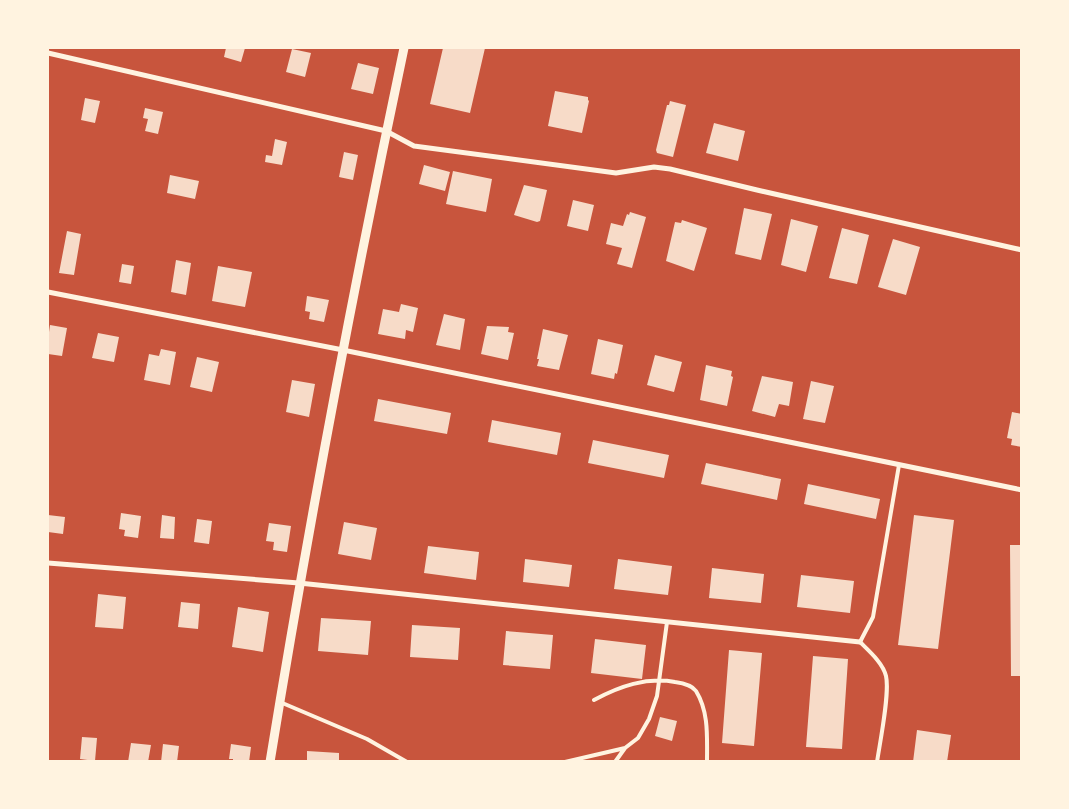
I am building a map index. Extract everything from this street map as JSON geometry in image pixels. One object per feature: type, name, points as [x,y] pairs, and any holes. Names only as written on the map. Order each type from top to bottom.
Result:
[{"type":"street","points":[[270,762],[299,583],[343,350],[404,48]]},
{"type":"street","points":[[48,53],[386,132],[414,146],[616,173],[654,167],[670,169],[1022,250]]},
{"type":"street","points":[[48,292],[343,350],[1022,490]]},
{"type":"street","points":[[48,563],[299,583],[860,642]]},
{"type":"lane","points":[[877,762],[886,699],[886,676],[875,658],[860,642],[873,617],[899,465]]},
{"type":"lane","points":[[615,762],[625,748],[638,738],[650,719],[657,696],[667,622]]},
{"type":"lane","points":[[594,700],[615,689],[633,683],[659,680],[682,683],[694,688],[703,706],[708,727],[708,762]]},
{"type":"lane","points":[[280,702],[367,740],[407,762]]},
{"type":"lane","points":[[565,762],[625,748]]},
{"type":"building","points":[[226,48],[245,48],[241,62],[224,57]]},
{"type":"building","points":[[443,48],[485,48],[470,113],[430,104]]},
{"type":"building","points":[[292,49],[311,53],[305,77],[286,72]]},
{"type":"building","points":[[358,63],[379,68],[373,94],[351,89]]},
{"type":"building","points":[[555,91],[588,97],[589,101],[582,133],[548,126]]},
{"type":"building","points":[[85,98],[100,101],[95,123],[81,120]]},
{"type":"building","points":[[670,101],[686,105],[673,157],[657,153],[656,150],[667,105],[669,105]]},
{"type":"building","points":[[145,108],[163,112],[158,134],[145,131],[148,119],[143,118]]},
{"type":"building","points":[[714,123],[745,131],[738,161],[706,153]]},
{"type":"building","points":[[275,139],[287,142],[282,165],[265,162],[266,155],[272,156]]},
{"type":"building","points":[[344,152],[358,155],[353,180],[339,177]]},
{"type":"building","points":[[424,165],[450,172],[445,191],[419,184]]},
{"type":"building","points":[[453,171],[492,179],[486,212],[446,204]]},
{"type":"building","points":[[170,175],[199,181],[195,199],[167,193]]},
{"type":"building","points":[[524,185],[547,190],[540,221],[537,222],[514,215]]},
{"type":"building","points":[[573,200],[594,205],[588,231],[567,226]]},
{"type":"building","points":[[744,208],[772,214],[761,260],[735,254]]},
{"type":"building","points":[[630,212],[646,217],[632,268],[617,264],[622,248],[606,244],[611,223],[623,226],[627,214],[629,215]]},
{"type":"building","points":[[791,219],[818,226],[806,272],[781,265]]},
{"type":"building","points":[[682,220],[707,228],[694,271],[666,261],[675,222],[681,223]]},
{"type":"building","points":[[842,228],[869,235],[857,284],[829,278]]},
{"type":"building","points":[[67,231],[81,234],[74,275],[59,273]]},
{"type":"building","points":[[893,239],[920,247],[906,295],[878,287]]},
{"type":"building","points":[[176,260],[191,263],[186,295],[171,292]]},
{"type":"building","points":[[122,264],[134,266],[131,284],[119,282]]},
{"type":"building","points":[[218,266],[252,272],[245,307],[212,301]]},
{"type":"building","points":[[307,296],[329,300],[324,322],[309,319],[310,312],[305,311]]},
{"type":"building","points":[[401,304],[418,308],[413,332],[406,330],[405,339],[378,334],[383,309],[399,312]]},
{"type":"building","points":[[444,314],[465,319],[460,350],[436,345]]},
{"type":"building","points":[[50,325],[67,328],[62,356],[48,354]]},
{"type":"building","points":[[487,326],[509,327],[508,332],[514,333],[508,360],[481,354]]},
{"type":"building","points":[[543,329],[568,335],[559,370],[537,366]]},
{"type":"building","points":[[98,333],[119,337],[114,362],[92,358]]},
{"type":"building","points":[[598,339],[623,345],[617,374],[615,373],[614,379],[591,374]]},
{"type":"building","points":[[161,349],[176,352],[170,385],[144,380],[149,354],[159,356]]},
{"type":"building","points":[[655,355],[682,362],[674,392],[647,385]]},
{"type":"building","points":[[197,357],[219,362],[212,392],[190,387]]},
{"type":"building","points":[[706,365],[732,371],[731,376],[733,377],[727,406],[700,400]]},
{"type":"building","points":[[762,376],[793,382],[789,406],[779,404],[775,417],[752,411]]},
{"type":"building","points":[[292,380],[315,384],[309,417],[286,412]]},
{"type":"building","points":[[811,381],[834,386],[825,423],[803,419]]},
{"type":"building","points":[[378,399],[451,413],[447,434],[374,421]]},
{"type":"building","points":[[1012,412],[1022,414],[1022,447],[1011,445],[1012,439],[1007,438]]},
{"type":"building","points":[[492,420],[561,433],[557,455],[488,442]]},
{"type":"building","points":[[593,440],[669,455],[664,478],[588,463]]},
{"type":"building","points":[[706,463],[781,479],[777,500],[701,484]]},
{"type":"building","points":[[808,484],[880,499],[876,519],[804,504]]},
{"type":"building","points":[[121,513],[141,516],[138,538],[124,536],[125,530],[119,529]]},
{"type":"building","points":[[48,515],[65,517],[63,534],[48,532]]},
{"type":"building","points":[[162,515],[175,517],[174,539],[160,538]]},
{"type":"building","points":[[914,515],[954,520],[938,649],[898,645]]},
{"type":"building","points":[[197,519],[212,521],[209,544],[194,542]]},
{"type":"building","points":[[344,522],[377,528],[371,560],[338,554]]},
{"type":"building","points":[[269,523],[291,526],[287,552],[273,550],[274,542],[266,541]]},
{"type":"building","points":[[1010,545],[1022,545],[1022,676],[1011,676]]},
{"type":"building","points":[[428,546],[479,552],[476,580],[424,573]]},
{"type":"building","points":[[525,559],[572,565],[569,587],[523,582]]},
{"type":"building","points":[[618,559],[672,566],[668,595],[614,589]]},
{"type":"building","points":[[712,568],[764,574],[761,603],[709,598]]},
{"type":"building","points":[[801,575],[854,581],[850,613],[797,607]]},
{"type":"building","points":[[98,594],[126,597],[123,629],[95,627]]},
{"type":"building","points":[[181,602],[200,604],[198,629],[178,627]]},
{"type":"building","points":[[238,607],[269,612],[263,652],[232,647]]},
{"type":"building","points":[[321,618],[371,621],[368,655],[318,651]]},
{"type":"building","points":[[412,625],[460,628],[458,660],[410,657]]},
{"type":"building","points":[[506,631],[553,635],[550,669],[503,665]]},
{"type":"building","points":[[595,639],[646,645],[642,679],[591,673]]},
{"type":"building","points":[[729,650],[762,653],[754,746],[722,743]]},
{"type":"building","points":[[813,656],[848,659],[842,749],[806,747]]},
{"type":"building","points":[[660,717],[677,721],[672,741],[655,736]]},
{"type":"building","points":[[917,730],[951,735],[947,762],[913,762]]},
{"type":"building","points":[[82,737],[97,738],[95,761],[80,759]]},
{"type":"building","points":[[131,743],[151,745],[148,762],[128,762]]},
{"type":"building","points":[[163,744],[179,746],[177,762],[161,762]]},
{"type":"building","points":[[231,744],[251,747],[249,762],[233,762],[233,759],[229,759]]},
{"type":"building","points":[[307,751],[339,753],[339,762],[307,762]]}]
